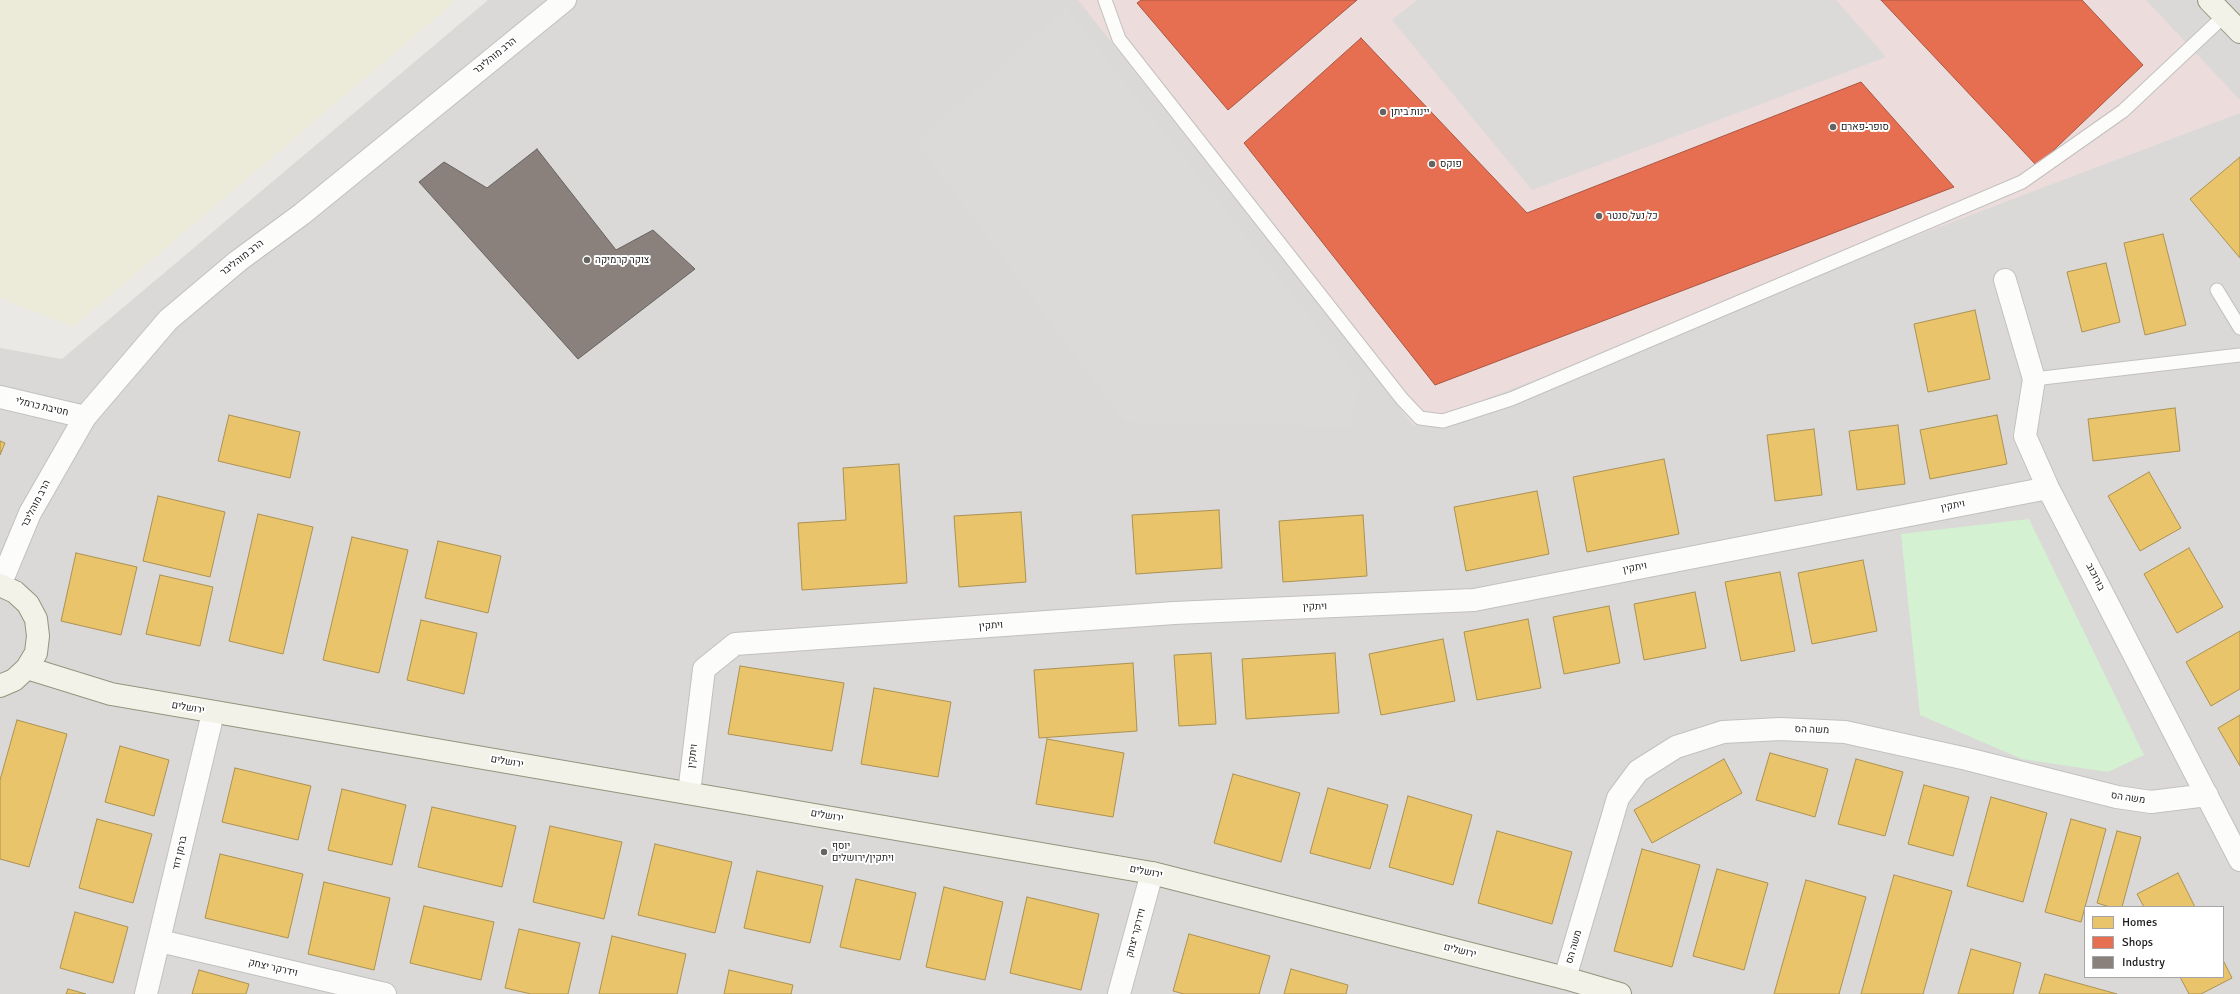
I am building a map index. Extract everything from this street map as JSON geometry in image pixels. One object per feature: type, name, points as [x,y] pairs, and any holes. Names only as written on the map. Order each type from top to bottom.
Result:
[{"type":"street","name":"הרב מוהליבר","points":[[0,585],[30,513],[84,417],[168,320],[238,261],[302,214],[565,0]]},
{"type":"street","points":[[2209,0],[2240,32]]},
{"type":"street","name":"בורוכוב","points":[[2005,280],[2034,380],[2025,436],[2048,488],[2240,860]]},
{"type":"street","name":"חטיבת כרמלי","points":[[0,397],[84,417]]},
{"type":"street","name":"ויתקין","points":[[689,793],[704,670],[735,644],[1174,613],[1474,600],[2048,488]]},
{"type":"street","points":[[0,585],[15,592],[28,604],[36,619],[38,636],[36,647],[27,668],[14,680],[0,686]]},
{"type":"street","name":"ירושלים","points":[[27,668],[111,694],[214,713],[1152,872],[1565,978],[1606,992]]},
{"type":"street","name":"ברמן דוד","points":[[146,994],[160,942],[214,713]]},
{"type":"street","name":"משה הס","points":[[1565,978],[1618,798],[1638,771],[1676,747],[1723,732],[1780,729],[1844,732],[1968,759],[2117,797],[2151,802],[2207,794]]},
{"type":"street","name":"וידרקר יצחק","points":[[1119,994],[1152,872]]},
{"type":"street","name":"וידרקר יצחק","points":[[160,942],[385,994]]},
{"type":"lane","points":[[1105,0],[1119,39],[1402,399],[1420,418],[1443,421],[1511,399],[2022,182],[2123,111],[2224,16]]},
{"type":"lane","points":[[2217,290],[2240,328]]},
{"type":"lane","points":[[2034,380],[2240,355]]},
{"type":"shaded area","points":[[0,0],[457,0],[73,327],[0,298]]},
{"type":"shaded area","points":[[488,0],[2240,0],[2240,994],[0,994],[0,348],[62,359]]},
{"type":"shaded area","points":[[1078,0],[2146,0],[2240,100],[2240,113],[1414,426]]},
{"type":"shaded area","points":[[1417,0],[1836,0],[1886,57],[1532,190],[1392,20]]},
{"type":"shaded area","points":[[1066,7],[1361,381],[1350,427],[1124,422],[916,142]]},
{"type":"green space","points":[[2029,519],[2144,755],[2108,772],[2022,759],[1920,715],[1901,534]]},
{"type":"building: Homes","points":[[2240,157],[2240,258],[2190,199]]},
{"type":"building: Homes","points":[[2163,234],[2186,325],[2145,335],[2124,243]]},
{"type":"building: Homes","points":[[2106,263],[2120,322],[2082,332],[2067,272]]},
{"type":"building: Homes","points":[[1975,310],[1990,379],[1928,392],[1914,324]]},
{"type":"building: Homes","points":[[2175,408],[2180,451],[2093,461],[2088,419]]},
{"type":"building: Homes","points":[[229,415],[300,432],[290,478],[218,461]]},
{"type":"building: Homes","points":[[1997,415],[2007,464],[1930,479],[1920,430]]},
{"type":"building: Homes","points":[[1898,425],[1905,484],[1857,490],[1849,431]]},
{"type":"building: Homes","points":[[1814,429],[1822,495],[1775,501],[1767,435]]},
{"type":"building: Homes","points":[[0,441],[5,443],[0,455]]},
{"type":"building: Homes","points":[[1664,459],[1679,534],[1587,552],[1573,477]]},
{"type":"building: Homes","points":[[899,464],[907,583],[802,590],[798,523],[846,520],[843,468]]},
{"type":"building: Homes","points":[[2149,472],[2181,528],[2140,551],[2108,496]]},
{"type":"building: Homes","points":[[1537,491],[1549,554],[1466,571],[1454,507]]},
{"type":"building: Homes","points":[[158,496],[225,512],[210,577],[143,561]]},
{"type":"building: Homes","points":[[1219,510],[1222,568],[1136,574],[1132,515]]},
{"type":"building: Homes","points":[[1021,512],[1026,582],[959,587],[954,516]]},
{"type":"building: Homes","points":[[258,514],[313,527],[283,654],[229,641]]},
{"type":"building: Homes","points":[[1363,515],[1367,576],[1283,582],[1279,521]]},
{"type":"building: Homes","points":[[352,537],[408,550],[379,673],[323,660]]},
{"type":"building: Homes","points":[[438,541],[501,556],[488,613],[425,598]]},
{"type":"building: Homes","points":[[2189,548],[2223,607],[2177,633],[2144,574]]},
{"type":"building: Homes","points":[[76,553],[137,567],[121,635],[61,621]]},
{"type":"building: Homes","points":[[1863,560],[1877,631],[1812,644],[1798,573]]},
{"type":"building: Homes","points":[[1780,572],[1795,651],[1741,661],[1725,582]]},
{"type":"building: Homes","points":[[160,575],[213,587],[200,646],[146,634]]},
{"type":"building: Homes","points":[[1695,592],[1706,648],[1644,660],[1634,604]]},
{"type":"building: Homes","points":[[1609,606],[1620,663],[1564,674],[1553,617]]},
{"type":"building: Homes","points":[[1528,619],[1541,688],[1477,700],[1464,632]]},
{"type":"building: Homes","points":[[421,620],[477,633],[464,694],[407,680]]},
{"type":"building: Homes","points":[[2240,631],[2240,689],[2211,706],[2186,662]]},
{"type":"building: Homes","points":[[1443,639],[1455,701],[1381,715],[1369,654]]},
{"type":"building: Homes","points":[[1211,653],[1216,724],[1179,726],[1174,655]]},
{"type":"building: Homes","points":[[1335,653],[1339,713],[1246,719],[1242,659]]},
{"type":"building: Homes","points":[[1133,663],[1137,731],[1039,738],[1034,670]]},
{"type":"building: Homes","points":[[740,666],[844,683],[832,751],[728,734]]},
{"type":"building: Homes","points":[[874,688],[951,702],[938,777],[861,764]]},
{"type":"building: Homes","points":[[2240,715],[2240,766],[2218,728]]},
{"type":"building: Homes","points":[[17,720],[67,734],[29,867],[0,859],[0,780]]},
{"type":"building: Homes","points":[[1047,739],[1124,753],[1113,817],[1036,804]]},
{"type":"building: Homes","points":[[120,746],[169,760],[154,816],[105,802]]},
{"type":"building: Homes","points":[[1770,753],[1828,769],[1815,817],[1756,800]]},
{"type":"building: Homes","points":[[1724,759],[1742,793],[1652,843],[1634,810]]},
{"type":"building: Homes","points":[[1856,759],[1903,772],[1885,836],[1838,824]]},
{"type":"building: Homes","points":[[235,768],[311,786],[298,840],[222,822]]},
{"type":"building: Homes","points":[[1233,774],[1300,793],[1281,862],[1214,843]]},
{"type":"building: Homes","points":[[1924,785],[1969,797],[1953,856],[1908,844]]},
{"type":"building: Homes","points":[[1328,788],[1388,805],[1370,869],[1310,853]]},
{"type":"building: Homes","points":[[342,789],[406,805],[392,865],[328,850]]},
{"type":"building: Homes","points":[[1408,796],[1472,815],[1453,885],[1389,867]]},
{"type":"building: Homes","points":[[1991,797],[2047,813],[2023,902],[1967,886]]},
{"type":"building: Homes","points":[[432,807],[516,826],[502,887],[418,867]]},
{"type":"building: Homes","points":[[97,819],[152,834],[133,903],[79,888]]},
{"type":"building: Homes","points":[[2071,819],[2106,829],[2085,906],[2084,906],[2081,922],[2045,912]]},
{"type":"building: Homes","points":[[550,826],[622,842],[604,919],[533,902]]},
{"type":"building: Homes","points":[[1497,831],[1572,852],[1552,924],[1478,903]]},
{"type":"building: Homes","points":[[2117,831],[2141,837],[2122,906],[2107,906],[2097,903]]},
{"type":"building: Homes","points":[[655,844],[732,862],[715,933],[638,915]]},
{"type":"building: Homes","points":[[1642,849],[1700,865],[1672,967],[1614,951]]},
{"type":"building: Homes","points":[[220,854],[303,874],[288,938],[205,918]]},
{"type":"building: Homes","points":[[1717,869],[1768,883],[1744,970],[1693,956]]},
{"type":"building: Homes","points":[[757,871],[823,886],[810,943],[744,928]]},
{"type":"building: Homes","points":[[2178,873],[2194,906],[2143,906],[2137,894]]},
{"type":"building: Homes","points":[[1894,875],[1952,891],[1923,994],[1861,994]]},
{"type":"building: Homes","points":[[856,879],[916,893],[900,960],[840,947]]},
{"type":"building: Homes","points":[[1806,880],[1866,897],[1839,994],[1774,994]]},
{"type":"building: Homes","points":[[324,882],[390,898],[374,970],[308,954]]},
{"type":"building: Homes","points":[[944,887],[1003,902],[985,980],[926,967]]},
{"type":"building: Homes","points":[[1027,897],[1099,914],[1081,990],[1010,973]]},
{"type":"building: Homes","points":[[424,906],[494,922],[481,980],[410,963]]},
{"type":"building: Homes","points":[[75,912],[128,927],[113,983],[60,968]]},
{"type":"building: Homes","points":[[519,929],[580,943],[568,994],[531,994],[505,988]]},
{"type":"building: Homes","points":[[1189,934],[1270,956],[1259,994],[1184,994],[1173,991]]},
{"type":"building: Homes","points":[[612,936],[686,954],[677,994],[599,994]]},
{"type":"building: Homes","points":[[1971,949],[2021,963],[2013,994],[1958,994]]},
{"type":"building: Homes","points":[[2224,962],[2232,978],[2201,994],[2189,994],[2181,978],[2224,978]]},
{"type":"building: Homes","points":[[1291,969],[1348,985],[1346,994],[1284,994]]},
{"type":"building: Homes","points":[[199,970],[249,984],[246,994],[192,994]]},
{"type":"building: Homes","points":[[729,970],[793,985],[791,994],[724,994]]},
{"type":"building: Homes","points":[[2045,974],[2117,994],[2039,994]]},
{"type":"building: Homes","points":[[68,989],[86,994],[66,994]]},
{"type":"building: Shops","points":[[1141,0],[1357,0],[1228,110],[1137,3]]},
{"type":"building: Shops","points":[[1881,0],[2082,0],[2143,65],[2037,166]]},
{"type":"building: Shops","points":[[1361,38],[1527,213],[1861,82],[1954,187],[1435,385],[1244,143]]},
{"type":"building: Industry","name":"צוקר קרמיקה","points":[[537,149],[616,250],[653,230],[695,269],[578,359],[419,182],[444,162],[487,188]]},
{"type":"place","name":"יינות ביתן","points":[[1383,112]]},
{"type":"place","name":"סופר-פארם","points":[[1833,127]]},
{"type":"place","name":"פוקס","points":[[1432,164]]},
{"type":"place","name":"כל נעל סנטר","points":[[1599,216]]},
{"type":"place","name":"צוקר קרמיקה","points":[[587,260]]},
{"type":"place","name":"יוסף ויתקין/ירושלים","points":[[824,852]]}]
